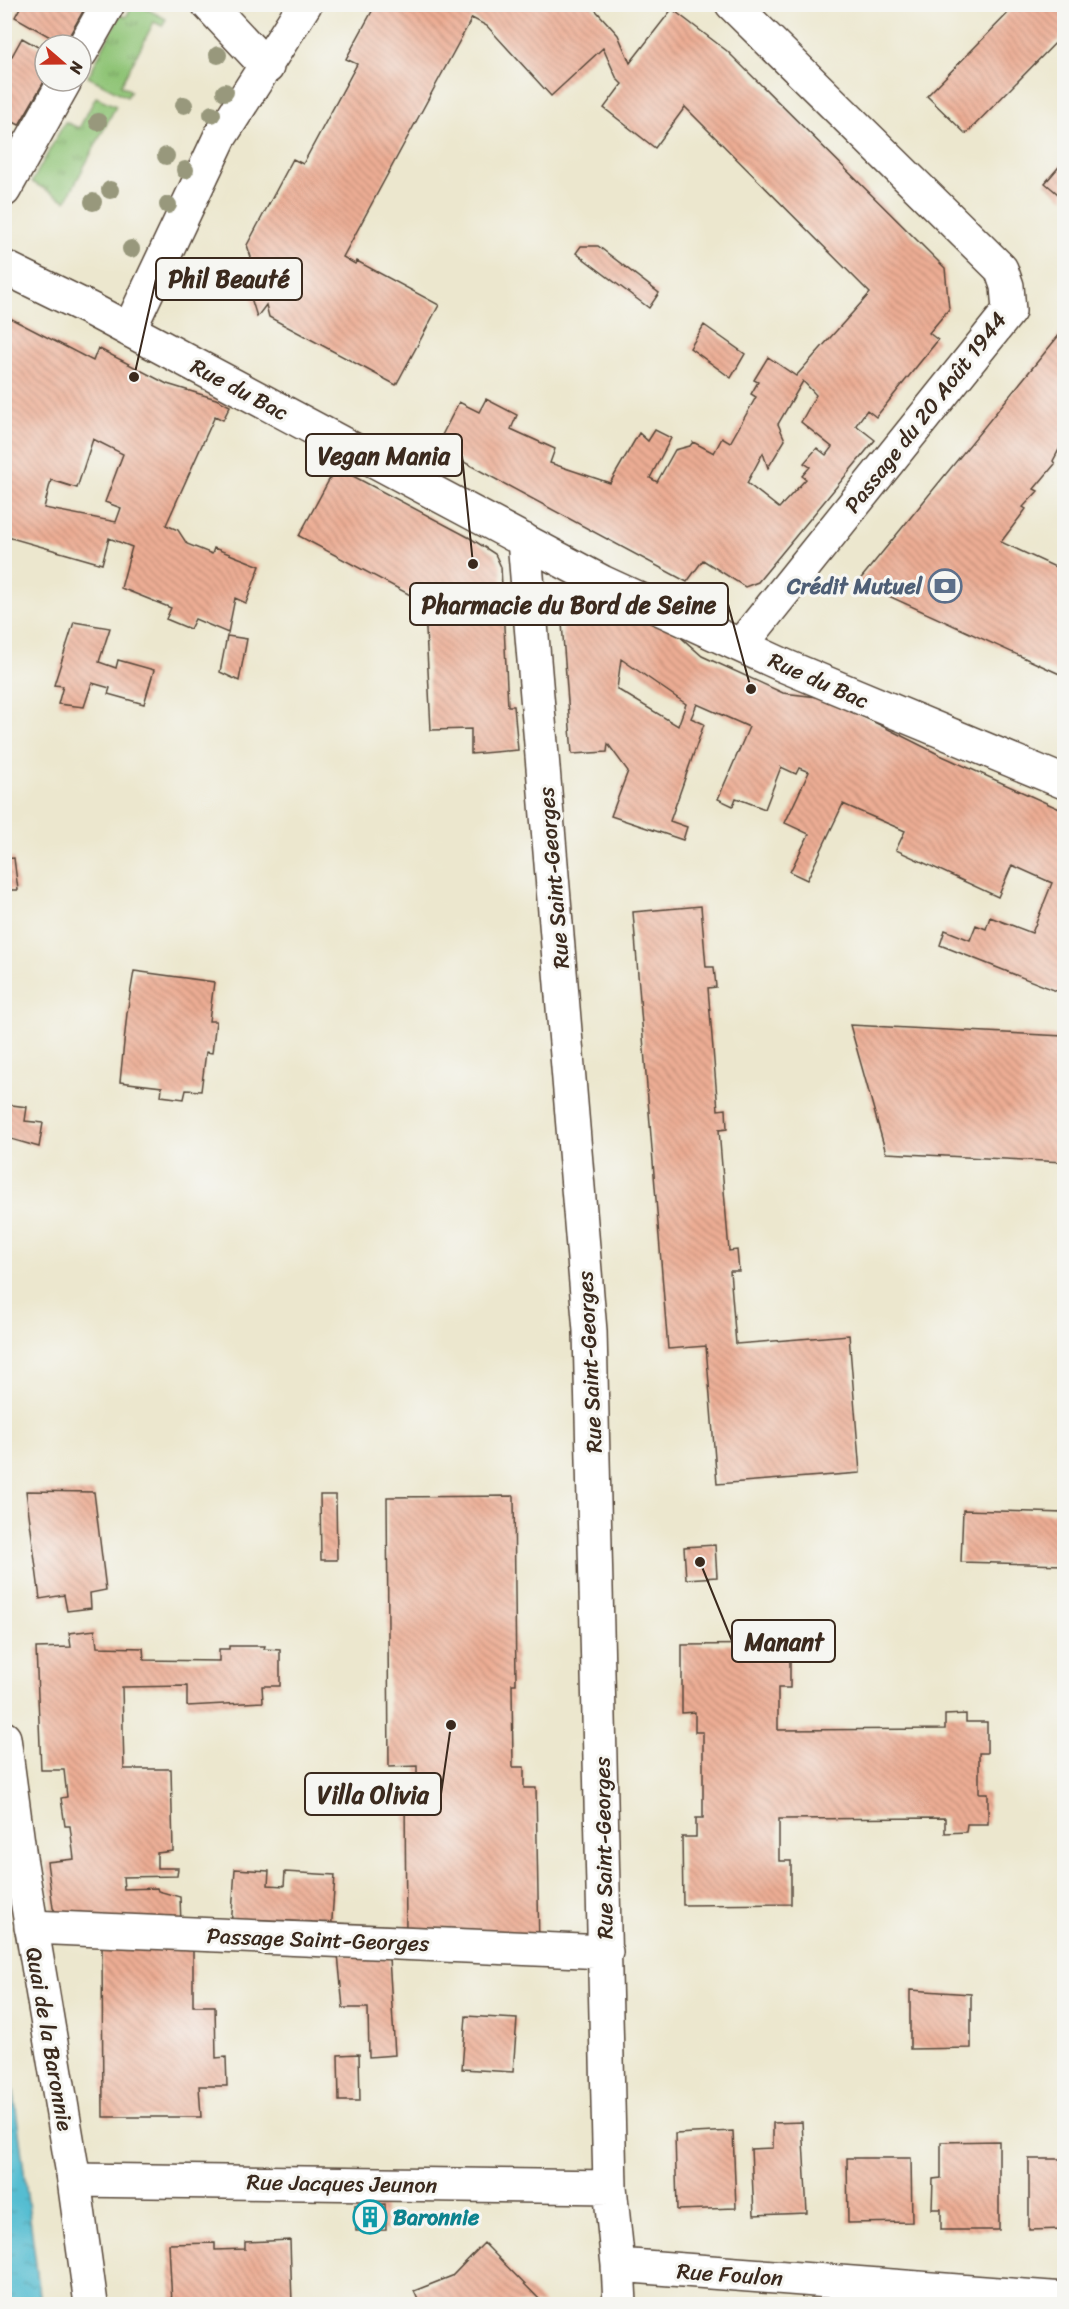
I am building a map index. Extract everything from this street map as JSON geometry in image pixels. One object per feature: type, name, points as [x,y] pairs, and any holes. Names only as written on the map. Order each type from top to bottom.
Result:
[{"type":"street","points":[[92,33],[108,4]]},
{"type":"street","points":[[208,4],[267,67]]},
{"type":"street","points":[[129,330],[220,137],[267,67],[305,4]]},
{"type":"street","name":"Passage du 20 Août 1944","points":[[732,4],[1001,269],[1007,286],[1009,311],[741,645]]},
{"type":"street","points":[[4,190],[58,93]]},
{"type":"street","name":"Rue du Bac","points":[[4,267],[129,330],[524,540],[674,616],[959,740],[1065,782]]},
{"type":"street","name":"Rue Saint-Georges","points":[[524,540],[590,1331],[610,2187]]},
{"type":"street","name":"Quai de la Baronnie","points":[[4,1738],[31,1927],[74,2180],[91,2304]]},
{"type":"street","name":"Passage Saint-Georges","points":[[31,1927],[606,1952]]},
{"type":"street","name":"Rue Jacques Jeunon","points":[[74,2180],[610,2187]]},
{"type":"street","points":[[610,2187],[620,2304]]},
{"type":"street","name":"Rue Foulon","points":[[618,2265],[1065,2300]]},
{"type":"green space","points":[[133,5],[139,5],[166,19],[162,26],[154,22],[121,85],[131,91],[127,97],[93,80],[93,67],[120,15],[126,17]]},
{"type":"green space","points":[[96,97],[116,106],[66,201],[32,182],[65,122],[79,128]]},
{"type":"water","points":[[5,2023],[41,2304],[5,2304]]},
{"type":"building","points":[[22,4],[87,4],[71,33],[43,33],[15,17]]},
{"type":"building","points":[[376,4],[590,4],[618,35],[630,63],[672,9],[727,51],[945,268],[949,309],[929,333],[938,340],[876,417],[867,410],[856,425],[875,440],[758,582],[745,587],[703,560],[687,582],[436,447],[459,402],[479,412],[486,399],[517,415],[511,429],[555,449],[550,463],[610,483],[639,433],[648,441],[655,430],[671,438],[650,478],[657,482],[675,450],[690,446],[693,442],[714,453],[722,438],[730,443],[756,397],[751,394],[758,382],[754,380],[768,357],[796,376],[870,293],[685,107],[655,148],[604,108],[622,84],[617,79],[603,48],[551,96],[487,26],[472,18],[343,257],[355,264],[357,261],[439,305],[396,385],[269,317],[266,305],[257,317],[242,269],[251,257],[247,245],[293,159],[303,164],[357,64],[346,59]],"holes":[[[803,381],[816,395],[801,422],[832,447],[826,455],[817,448],[804,463],[810,467],[802,476],[806,479],[779,508],[747,483],[763,453],[768,468],[785,440],[778,424]]]},
{"type":"building","points":[[1017,4],[1064,4],[1064,34],[966,134],[927,96]]},
{"type":"building","points":[[22,38],[33,44],[33,93],[37,93],[19,125],[4,117],[4,52],[12,56]]},
{"type":"building","points":[[4,128],[14,133],[4,150]]},
{"type":"building","points":[[1064,161],[1064,199],[1045,183]]},
{"type":"building","points":[[581,246],[598,246],[659,293],[649,308],[576,253]]},
{"type":"building","points":[[4,315],[93,361],[98,348],[167,384],[216,399],[230,406],[223,420],[215,416],[166,525],[178,530],[187,544],[212,554],[214,548],[260,566],[246,603],[235,598],[228,633],[195,619],[190,629],[166,619],[171,608],[121,588],[132,547],[109,538],[102,564],[4,536]],"holes":[[[93,439],[123,454],[105,502],[121,508],[116,522],[44,508],[51,480],[77,488]]]},
{"type":"building","points":[[704,325],[745,354],[731,378],[690,348]]},
{"type":"building","points":[[1064,329],[1064,440],[1053,461],[1055,464],[1034,489],[1038,491],[1023,507],[1026,509],[1001,542],[1064,571],[1064,676],[858,582]]},
{"type":"building","points":[[336,467],[470,538],[495,554],[501,567],[508,706],[514,706],[518,750],[471,754],[471,729],[431,730],[425,610],[418,599],[299,536]]},
{"type":"building","points":[[580,584],[668,626],[702,656],[783,693],[826,698],[940,755],[1064,811],[1064,994],[940,945],[945,930],[970,940],[976,925],[986,929],[990,917],[1032,933],[1052,883],[1012,865],[998,897],[896,850],[905,831],[843,804],[807,880],[790,872],[809,834],[785,823],[809,772],[799,768],[796,774],[781,767],[765,809],[736,798],[733,806],[718,799],[749,727],[697,704],[691,718],[704,724],[670,821],[687,827],[683,840],[611,816],[628,771],[608,744],[607,752],[572,754],[560,597]],"holes":[[[621,659],[686,704],[678,726],[617,689]]]},
{"type":"building","points":[[74,622],[110,628],[99,662],[116,668],[118,660],[154,670],[144,704],[108,694],[110,688],[92,683],[84,707],[58,704],[63,686],[54,685]]},
{"type":"building","points":[[227,636],[247,639],[239,681],[220,672]]},
{"type":"building","points":[[14,858],[18,890],[4,890],[4,859]]},
{"type":"building","points":[[701,906],[706,967],[714,967],[716,987],[708,988],[718,1110],[726,1109],[727,1129],[719,1130],[729,1251],[737,1250],[739,1271],[730,1271],[736,1344],[849,1335],[860,1473],[717,1484],[706,1346],[668,1349],[633,912]]},
{"type":"building","points":[[134,971],[214,982],[209,1021],[216,1021],[212,1053],[206,1052],[201,1091],[186,1090],[184,1099],[161,1096],[162,1087],[120,1082]]},
{"type":"building","points":[[850,1025],[1064,1036],[1064,1162],[886,1153]]},
{"type":"building","points":[[4,1104],[27,1107],[25,1121],[43,1123],[39,1147],[4,1137]]},
{"type":"building","points":[[26,1491],[94,1492],[106,1590],[90,1593],[91,1608],[67,1611],[64,1595],[40,1599]]},
{"type":"building","points":[[320,1495],[336,1495],[337,1560],[321,1560]]},
{"type":"building","points":[[514,1496],[516,1684],[512,1684],[513,1767],[524,1767],[524,1788],[536,1788],[539,1947],[406,1940],[405,1790],[417,1790],[417,1766],[389,1767],[387,1497]]},
{"type":"building","points":[[963,1510],[1064,1513],[1064,1565],[961,1562]]},
{"type":"building","points":[[715,1545],[717,1577],[686,1579],[684,1547]]},
{"type":"building","points":[[95,1630],[97,1647],[143,1648],[144,1660],[219,1661],[219,1649],[229,1649],[229,1646],[265,1646],[264,1649],[280,1650],[280,1686],[262,1686],[263,1702],[187,1706],[187,1686],[122,1687],[124,1769],[171,1769],[173,1851],[157,1853],[157,1868],[178,1868],[177,1876],[123,1877],[124,1889],[157,1888],[158,1891],[180,1897],[181,1924],[58,1916],[53,1908],[47,1862],[74,1859],[70,1826],[65,1826],[61,1798],[67,1797],[64,1770],[41,1770],[36,1648],[71,1647],[69,1633]]},
{"type":"building","points":[[790,1644],[790,1688],[778,1688],[778,1730],[945,1729],[945,1715],[966,1714],[966,1722],[987,1722],[987,1753],[979,1753],[979,1793],[988,1793],[988,1824],[967,1824],[966,1832],[945,1833],[945,1818],[779,1819],[779,1861],[791,1861],[791,1904],[683,1905],[682,1837],[696,1837],[696,1818],[703,1818],[703,1732],[695,1732],[695,1712],[682,1713],[682,1645]]},
{"type":"building","points":[[235,1869],[269,1871],[268,1885],[284,1886],[285,1872],[335,1875],[331,1934],[231,1928]]},
{"type":"building","points":[[102,1942],[193,1944],[193,2006],[215,2006],[216,2058],[226,2057],[227,2086],[199,2086],[201,2117],[103,2117]]},
{"type":"building","points":[[338,1954],[389,1958],[395,2055],[369,2057],[368,2008],[343,2008]]},
{"type":"building","points":[[910,1990],[971,1994],[971,2048],[910,2049]]},
{"type":"building","points":[[466,2016],[517,2019],[513,2072],[462,2069]]},
{"type":"building","points":[[359,2054],[360,2101],[339,2101],[338,2055]]},
{"type":"building","points":[[802,2122],[807,2213],[754,2215],[751,2149],[773,2148],[773,2123]]},
{"type":"building","points":[[733,2131],[736,2208],[677,2210],[675,2134]]},
{"type":"building","points":[[999,2141],[999,2230],[941,2230],[941,2209],[932,2209],[933,2179],[941,2178],[941,2142]]},
{"type":"building","points":[[847,2158],[911,2158],[912,2222],[848,2223]]},
{"type":"building","points":[[1029,2159],[1064,2159],[1064,2229],[1029,2230]]},
{"type":"building","name":"Baronnie","points":[[385,2204],[386,2230],[356,2231],[355,2205]]},
{"type":"building","points":[[290,2240],[292,2304],[172,2304],[169,2244],[215,2243],[215,2250],[245,2249],[245,2242]]},
{"type":"building","points":[[484,2243],[544,2304],[420,2304],[414,2291],[452,2276]]},
{"type":"place","name":"Phil Beauté","points":[[134,377]]},
{"type":"place","name":"Vegan Mania","points":[[473,564]]},
{"type":"place","name":"Crédit Mutuel","points":[[945,586]]},
{"type":"place","name":"Pharmacie du Bord de Seine","points":[[751,689]]},
{"type":"place","name":"Manant","points":[[700,1562]]},
{"type":"place","name":"Villa Olivia","points":[[451,1725]]},
{"type":"place","name":"Baronnie","points":[[370,2217]]}]
